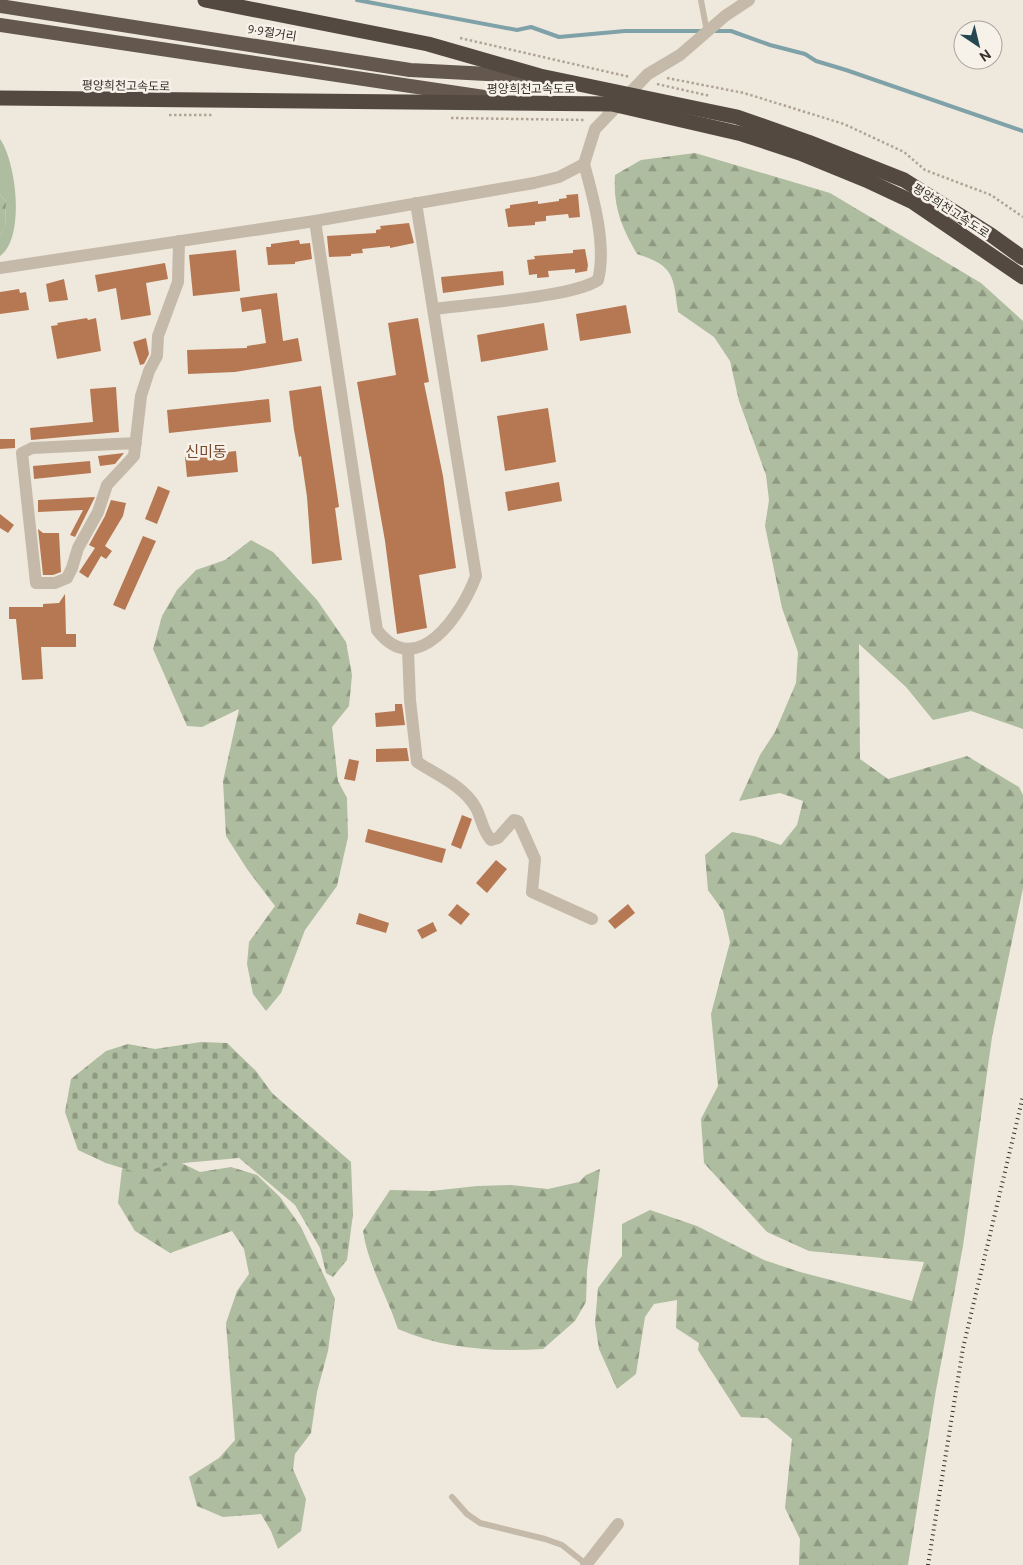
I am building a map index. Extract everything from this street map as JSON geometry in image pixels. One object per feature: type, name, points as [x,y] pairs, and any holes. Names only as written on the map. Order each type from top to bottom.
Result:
[{"type":"highway","name":"평양희천고속도로","points":[[205,0],[428,44],[540,76],[736,118],[808,142],[904,180],[991,235],[1023,258]]},
{"type":"highway","name":"9·9절거리","points":[[0,6],[410,70],[540,76]]},
{"type":"highway","points":[[0,25],[530,104]]},
{"type":"highway","name":"평양희천고속도로","points":[[0,98],[617,106],[742,134],[866,180],[913,202],[1023,277]]},
{"type":"street","points":[[434,308],[568,291],[590,286],[598,280],[601,250],[591,190],[584,164],[595,129],[648,74],[680,55],[749,0]]},
{"type":"street","points":[[0,268],[315,221],[534,183],[560,176],[584,164]]},
{"type":"street","points":[[315,221],[377,630],[386,643],[395,648],[408,650],[418,647],[445,630],[471,590],[476,576],[416,203]]},
{"type":"street","points":[[136,443],[32,448],[22,453],[36,583],[55,583],[67,578],[78,548],[98,512],[107,485],[134,456],[136,443],[141,396],[149,371],[157,356],[158,336],[178,282],[179,241]]},
{"type":"street","points":[[408,650],[410,700],[417,762],[458,788],[469,798],[477,810],[485,833],[491,840],[498,838],[514,820],[518,821],[535,859],[532,892],[592,919]]},
{"type":"street","points":[[586,1565],[618,1524]]},
{"type":"lane","points":[[701,0],[707,32]]},
{"type":"lane","points":[[452,1497],[467,1514],[480,1522],[545,1539],[562,1546],[586,1565]]},
{"type":"path","points":[[648,74],[744,93],[844,124],[904,152],[925,170],[991,195],[1023,217]]},
{"type":"path","points":[[168,115],[215,115]]},
{"type":"path","points":[[446,117],[602,121]]},
{"type":"green space","points":[[0,139],[6,150],[14,181],[16,217],[8,247],[0,256],[0,236],[5,228],[6,202],[0,194]]},
{"type":"green space","points":[[695,153],[830,193],[981,283],[1023,321],[1023,729],[971,711],[933,720],[906,687],[859,644],[860,759],[888,779],[967,756],[1019,787],[1023,795],[1023,888],[992,1037],[963,1246],[936,1390],[908,1565],[799,1565],[800,1539],[785,1508],[792,1439],[767,1418],[741,1417],[698,1350],[699,1343],[676,1328],[677,1300],[654,1304],[645,1317],[636,1374],[617,1389],[599,1349],[595,1323],[598,1288],[622,1256],[622,1224],[650,1210],[697,1226],[764,1260],[800,1272],[912,1301],[924,1262],[809,1251],[767,1232],[704,1163],[701,1119],[718,1086],[711,1014],[730,942],[723,911],[708,890],[705,855],[732,832],[754,836],[781,845],[797,825],[803,801],[780,793],[739,801],[760,755],[775,732],[796,683],[798,652],[782,608],[765,526],[769,500],[766,475],[739,401],[730,361],[714,337],[678,312],[673,281],[665,268],[649,258],[637,254],[622,225],[615,197],[615,175],[641,160]]},
{"type":"green space","points":[[0,194],[6,202],[5,228],[0,236]]},
{"type":"green space","points":[[251,540],[273,552],[317,600],[346,642],[352,675],[349,706],[332,727],[338,781],[347,798],[348,837],[337,886],[305,930],[281,993],[266,1011],[253,994],[247,964],[249,942],[275,906],[247,869],[226,836],[223,781],[239,709],[202,727],[187,726],[153,649],[162,616],[177,590],[196,570],[225,560]]},
{"type":"green space","points":[[201,1042],[227,1043],[256,1071],[272,1093],[351,1162],[353,1214],[347,1260],[333,1277],[326,1273],[320,1248],[295,1205],[239,1158],[172,1164],[138,1173],[106,1163],[78,1150],[65,1112],[71,1079],[106,1051],[128,1044],[155,1049]]},
{"type":"green space","points":[[149,1147],[200,1172],[231,1167],[257,1175],[280,1197],[301,1227],[335,1299],[328,1351],[317,1392],[311,1433],[295,1454],[293,1469],[306,1499],[301,1531],[278,1549],[271,1531],[261,1514],[223,1517],[197,1506],[189,1477],[219,1458],[235,1440],[226,1323],[237,1291],[249,1274],[244,1249],[232,1231],[170,1253],[135,1231],[118,1203],[122,1169]]},
{"type":"green space","points":[[600,1169],[587,1271],[586,1302],[575,1321],[543,1349],[469,1348],[433,1341],[398,1329],[373,1268],[363,1231],[390,1190],[431,1191],[477,1186],[511,1185],[548,1189],[579,1182],[586,1175]]},
{"type":"building","points":[[578,194],[580,217],[569,218],[568,214],[546,216],[546,221],[535,222],[535,225],[508,227],[505,209],[510,208],[510,205],[538,201],[538,204],[559,201],[559,199],[567,198],[566,195]]},
{"type":"building","points":[[409,223],[414,243],[390,248],[390,246],[362,249],[363,253],[351,254],[351,256],[329,257],[327,236],[376,233],[376,230],[381,229],[380,226]]},
{"type":"building","points":[[299,240],[300,244],[310,243],[312,259],[295,262],[295,264],[268,265],[266,247],[271,247],[271,244]]},
{"type":"building","points":[[585,249],[588,265],[587,271],[575,273],[575,269],[548,271],[549,277],[537,278],[537,274],[529,275],[527,260],[535,259],[534,256],[573,253],[573,250]]},
{"type":"building","points":[[236,250],[240,291],[193,296],[189,255]]},
{"type":"building","points":[[165,263],[168,279],[146,283],[151,315],[121,320],[116,288],[98,292],[95,275]]},
{"type":"building","points":[[503,271],[504,285],[443,293],[441,277]]},
{"type":"building","points":[[64,279],[68,300],[49,302],[46,284]]},
{"type":"building","points":[[19,289],[20,293],[26,292],[29,310],[0,314],[0,292]]},
{"type":"building","points":[[277,293],[283,341],[298,338],[302,361],[235,372],[188,374],[187,350],[247,348],[247,346],[266,343],[261,309],[242,312],[240,298]]},
{"type":"building","points":[[626,305],[631,333],[580,341],[576,314]]},
{"type":"building","points":[[87,318],[88,320],[96,318],[101,351],[57,359],[51,326],[58,325],[57,323]]},
{"type":"building","points":[[418,318],[429,382],[424,383],[443,476],[456,568],[419,575],[427,628],[397,634],[385,541],[357,382],[396,375],[388,323]]},
{"type":"building","points":[[544,323],[548,350],[481,362],[477,335]]},
{"type":"building","points":[[146,338],[149,354],[144,364],[140,365],[133,342]]},
{"type":"building","points":[[321,386],[339,507],[335,508],[342,560],[312,564],[307,497],[301,456],[299,457],[294,430],[289,391]]},
{"type":"building","points":[[116,387],[119,432],[31,440],[30,428],[93,422],[90,389]]},
{"type":"building","points":[[269,399],[271,422],[169,433],[167,410]]},
{"type":"building","points":[[548,408],[556,462],[505,471],[497,416]]},
{"type":"building","points":[[0,439],[15,439],[15,448],[0,449]]},
{"type":"building","points":[[236,451],[238,472],[187,477],[185,457]]},
{"type":"building","points":[[124,453],[115,464],[100,466],[98,456]]},
{"type":"building","points":[[90,461],[91,473],[34,479],[33,466]]},
{"type":"building","points":[[559,482],[562,501],[508,511],[505,492]]},
{"type":"building","points":[[158,486],[170,491],[157,524],[145,519]]},
{"type":"building","points":[[95,497],[75,537],[70,535],[83,510],[38,512],[38,500]]},
{"type":"building","points":[[111,500],[126,503],[123,516],[105,546],[112,551],[106,559],[101,556],[88,578],[79,572],[95,548],[89,545],[105,516]]},
{"type":"building","points":[[0,514],[14,525],[8,533],[0,528]]},
{"type":"building","points":[[38,529],[43,533],[59,533],[61,572],[53,575],[43,575]]},
{"type":"building","points":[[143,536],[156,541],[125,610],[113,605]]},
{"type":"building","points":[[65,594],[66,634],[76,634],[76,647],[41,647],[43,679],[22,680],[16,619],[9,619],[9,607],[43,607],[43,604],[59,603]]},
{"type":"building","points":[[395,704],[402,704],[405,725],[376,727],[375,713],[395,711]]},
{"type":"building","points":[[407,748],[409,761],[376,762],[376,749]]},
{"type":"building","points":[[349,759],[359,761],[355,781],[344,779]]},
{"type":"building","points":[[462,815],[472,819],[461,849],[451,845]]},
{"type":"building","points":[[368,829],[446,849],[442,863],[365,842]]},
{"type":"building","points":[[496,860],[507,869],[487,893],[476,883]]},
{"type":"building","points":[[457,904],[470,914],[461,925],[448,915]]},
{"type":"building","points":[[628,904],[635,913],[615,929],[608,921]]},
{"type":"building","points":[[359,913],[389,923],[386,933],[356,924]]},
{"type":"building","points":[[433,922],[437,931],[422,939],[417,930]]},
{"type":"waterway","points":[[357,0],[517,30],[531,27],[559,37],[625,31],[703,31]]},
{"type":"waterway","points":[[713,31],[731,31],[770,45],[805,54],[816,61],[1023,131]]},
{"type":"railway","points":[[928,1565],[963,1348],[1023,1096]]},
{"type":"district","name":"신미동","points":[[206,452]]}]
